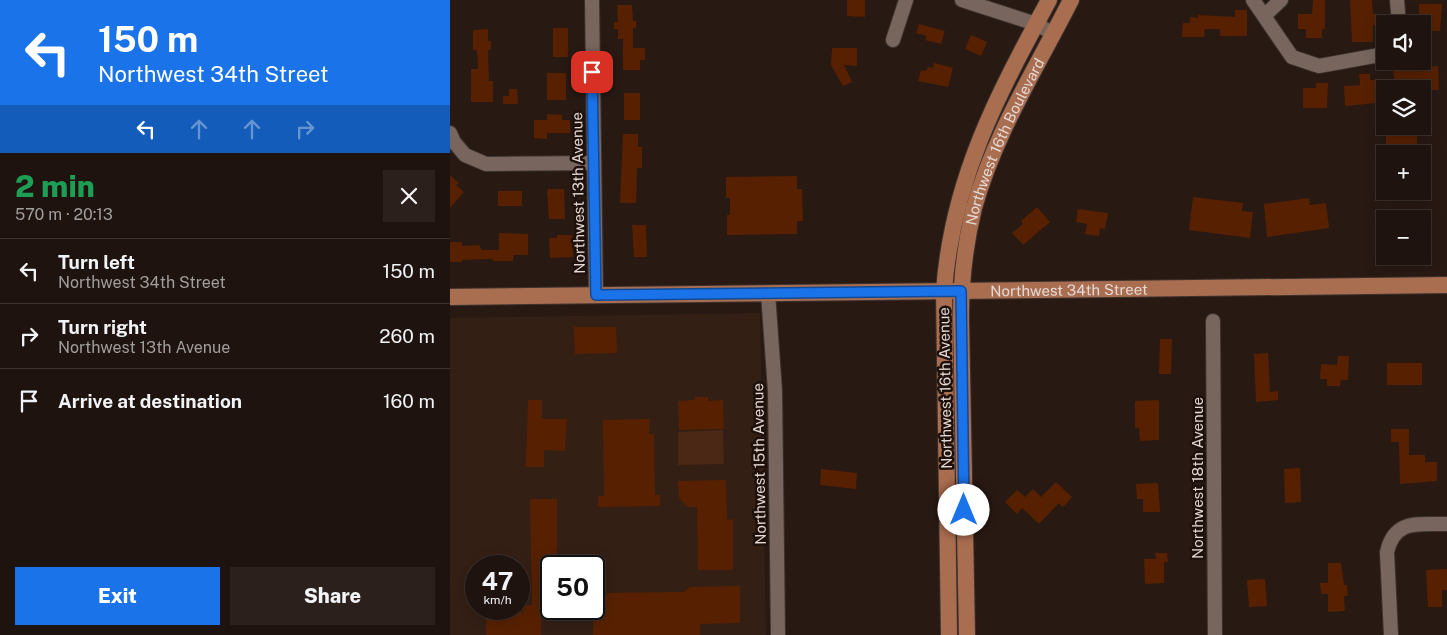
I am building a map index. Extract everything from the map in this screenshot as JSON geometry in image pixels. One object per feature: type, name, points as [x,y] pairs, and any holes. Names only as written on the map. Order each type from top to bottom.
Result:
[{"type":"main road","name":"Northwest 16th Boulevard","points":[[944,291],[950,234],[968,168],[990,114],[1049,0]]},
{"type":"main road","name":"Northwest 16th Boulevard","points":[[961,291],[968,239],[984,178],[1008,123],[1071,0]]},
{"type":"main road","name":"Northwest 34th Street","points":[[450,297],[1447,285]]},
{"type":"main road","name":"Northwest 16th Avenue","points":[[944,291],[949,635]]},
{"type":"main road","name":"Northwest 16th Avenue","points":[[961,291],[967,635]]},
{"type":"main road","points":[[947,511],[964,510]]},
{"type":"street","name":"Northwest 13th Avenue","points":[[592,0],[596,295]]},
{"type":"street","points":[[893,40],[906,0]]},
{"type":"street","points":[[962,0],[1036,24],[1054,34]]},
{"type":"street","points":[[1253,0],[1292,57],[1319,66],[1376,56]]},
{"type":"street","points":[[1265,15],[1281,0]]},
{"type":"street","points":[[1397,0],[1398,15]]},
{"type":"street","points":[[450,133],[461,151],[474,160],[486,164],[593,163]]},
{"type":"street","name":"Northwest 15th Avenue","points":[[768,293],[775,391],[778,635]]},
{"type":"street","name":"Northwest 18th Avenue","points":[[1213,321],[1215,635]]},
{"type":"street","points":[[1391,635],[1387,552],[1394,534],[1410,525],[1447,524]]},
{"type":"shaded area","points":[[760,313],[766,635],[450,635],[450,318]]},
{"type":"shaded area","points":[[723,430],[724,464],[678,465],[678,432]]},
{"type":"building","points":[[847,0],[865,0],[865,17],[847,16]]},
{"type":"building","points":[[1313,0],[1325,0],[1325,29],[1322,29],[1322,38],[1306,38],[1306,29],[1298,29],[1298,14],[1312,14]]},
{"type":"building","points":[[1350,0],[1372,0],[1373,14],[1382,14],[1376,15],[1376,25],[1373,25],[1373,42],[1352,42]]},
{"type":"building","points":[[1419,4],[1442,4],[1440,31],[1431,31],[1431,15],[1419,15]]},
{"type":"building","points":[[617,5],[632,5],[633,21],[636,21],[636,28],[633,28],[633,48],[645,48],[645,60],[640,60],[640,70],[623,70],[623,39],[618,39],[618,29],[614,29],[614,22],[618,22]]},
{"type":"building","points":[[1235,10],[1247,10],[1247,36],[1220,36],[1220,29],[1205,29],[1204,37],[1182,37],[1183,23],[1190,23],[1190,17],[1198,18],[1198,15],[1235,17]]},
{"type":"building","points":[[919,24],[945,31],[941,44],[925,40],[927,36],[916,33]]},
{"type":"building","points":[[553,28],[568,28],[568,57],[553,57]]},
{"type":"building","points":[[488,29],[488,41],[491,41],[491,50],[488,50],[489,81],[493,81],[493,102],[471,102],[471,69],[478,69],[477,50],[473,50],[473,30]]},
{"type":"building","points":[[971,35],[987,42],[981,56],[965,49]]},
{"type":"building","points":[[832,48],[857,48],[857,66],[844,65],[852,82],[843,86],[831,65]]},
{"type":"building","points":[[934,63],[953,68],[948,87],[918,81],[921,70],[926,71],[928,67],[933,68]]},
{"type":"building","points":[[1431,66],[1438,66],[1439,90],[1431,90],[1431,80],[1376,80],[1376,103],[1345,106],[1344,86],[1360,85],[1359,74],[1370,74],[1370,80],[1394,79],[1393,70],[1431,70]]},
{"type":"building","points":[[547,73],[566,73],[566,100],[547,100]]},
{"type":"building","points":[[1316,83],[1328,83],[1327,108],[1303,108],[1303,88],[1316,88]]},
{"type":"building","points":[[509,89],[517,89],[518,104],[503,104],[503,96],[509,96]]},
{"type":"building","points":[[624,93],[640,93],[640,120],[624,120]]},
{"type":"building","points":[[547,114],[562,115],[562,120],[570,120],[570,133],[547,133],[547,139],[534,138],[534,120],[547,120]]},
{"type":"building","points":[[623,134],[638,134],[638,147],[642,147],[642,168],[637,168],[636,203],[620,203]]},
{"type":"building","points":[[1386,135],[1417,135],[1417,145],[1386,145]]},
{"type":"building","points":[[450,175],[459,183],[456,185],[464,192],[450,208]]},
{"type":"building","points":[[797,176],[797,189],[802,189],[803,221],[797,221],[797,234],[727,235],[727,215],[730,215],[730,198],[726,198],[726,177]]},
{"type":"building","points":[[547,189],[564,189],[565,219],[549,219]]},
{"type":"building","points":[[498,191],[522,191],[522,206],[498,206]]},
{"type":"building","points":[[1193,197],[1243,203],[1242,211],[1253,212],[1250,238],[1189,230]]},
{"type":"building","points":[[1309,198],[1310,205],[1326,203],[1329,228],[1267,237],[1264,204]]},
{"type":"building","points":[[1037,207],[1050,222],[1023,245],[1012,233],[1023,224],[1021,221]]},
{"type":"building","points":[[1078,209],[1108,213],[1105,229],[1100,228],[1099,236],[1085,234],[1087,224],[1076,222]]},
{"type":"building","points":[[632,225],[646,225],[647,257],[634,257]]},
{"type":"building","points":[[499,233],[528,234],[528,255],[514,255],[513,261],[493,261],[493,259],[450,262],[450,242],[462,242],[462,246],[480,245],[481,250],[499,250]]},
{"type":"building","points":[[557,235],[572,235],[573,257],[550,258],[549,238],[557,238]]},
{"type":"building","points":[[574,327],[616,327],[617,353],[575,354]]},
{"type":"building","points":[[1160,339],[1172,339],[1171,374],[1159,374]]},
{"type":"building","points":[[1268,353],[1270,392],[1278,391],[1278,400],[1256,402],[1254,354]]},
{"type":"building","points":[[1338,356],[1349,356],[1348,380],[1341,380],[1340,386],[1327,386],[1327,379],[1320,379],[1321,364],[1337,365]]},
{"type":"building","points":[[1387,363],[1422,363],[1422,385],[1387,385]]},
{"type":"building","points":[[695,397],[708,397],[708,401],[723,400],[724,429],[679,430],[678,401],[695,400]]},
{"type":"building","points":[[528,400],[542,400],[542,419],[567,419],[565,451],[544,450],[544,467],[526,467]]},
{"type":"building","points":[[1159,400],[1159,440],[1140,441],[1139,428],[1135,428],[1135,401]]},
{"type":"building","points":[[650,419],[649,434],[654,434],[655,495],[660,495],[660,506],[598,507],[598,496],[604,496],[603,420]]},
{"type":"building","points":[[1391,429],[1409,429],[1409,455],[1425,455],[1425,462],[1437,462],[1437,481],[1400,484],[1399,442],[1391,442]]},
{"type":"building","points":[[1300,468],[1301,502],[1285,503],[1284,469]]},
{"type":"building","points":[[821,469],[857,473],[856,489],[820,485]]},
{"type":"building","points":[[726,480],[727,520],[733,519],[733,570],[698,570],[697,507],[688,507],[679,498],[678,481]]},
{"type":"building","points":[[1056,482],[1072,497],[1063,507],[1059,503],[1039,524],[1022,508],[1017,514],[1005,502],[1017,490],[1025,497],[1033,489],[1041,497]]},
{"type":"building","points":[[1158,483],[1160,512],[1143,512],[1143,499],[1137,499],[1136,484]]},
{"type":"building","points":[[530,499],[557,499],[557,555],[540,555],[541,635],[486,635],[486,620],[530,620],[530,605],[532,605]]},
{"type":"building","points":[[1155,553],[1167,553],[1168,562],[1164,562],[1164,583],[1145,584],[1144,559],[1156,559]]},
{"type":"building","points":[[1328,563],[1341,563],[1344,585],[1347,585],[1348,596],[1344,596],[1345,611],[1328,612],[1328,594],[1321,594],[1320,583],[1328,583]]},
{"type":"building","points":[[1447,569],[1447,590],[1442,590],[1442,607],[1428,607],[1426,570]]},
{"type":"building","points":[[1265,579],[1267,606],[1249,607],[1247,580]]},
{"type":"building","points":[[740,586],[740,623],[700,624],[700,635],[593,635],[593,620],[605,620],[605,593],[684,592],[690,587]]},
{"type":"route","points":[[592,72],[596,295],[961,291],[964,510]]}]
